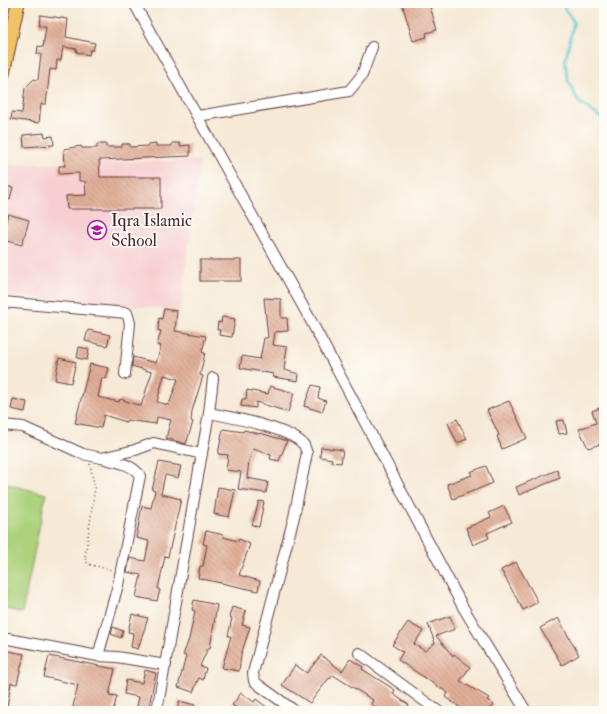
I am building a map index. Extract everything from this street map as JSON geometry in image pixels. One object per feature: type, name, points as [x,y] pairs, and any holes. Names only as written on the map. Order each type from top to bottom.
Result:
[{"type":"main road","points":[[3,74],[8,32],[18,3]]},
{"type":"street","points":[[134,3],[198,116],[358,408],[460,602],[526,711]]},
{"type":"street","points":[[198,116],[349,91],[362,75],[372,47]]},
{"type":"street","points":[[3,302],[126,313],[130,323],[125,374]]},
{"type":"street","points":[[157,711],[202,454],[213,378]]},
{"type":"street","points":[[209,412],[244,419],[286,433],[304,445],[307,454],[294,517],[253,673],[254,681],[295,711]]},
{"type":"street","points":[[3,425],[22,427],[83,454],[102,458],[130,467],[137,471],[140,476],[120,572],[98,656]]},
{"type":"street","points":[[102,458],[135,450],[154,443],[202,454]]},
{"type":"street","points":[[3,638],[98,656],[117,656],[166,665]]},
{"type":"street","points":[[359,653],[438,711]]},
{"type":"path","points":[[83,454],[90,465],[95,488],[85,557],[86,562],[91,565],[120,572]]},
{"type":"shaded area","name":"Iqra Islamic School","points":[[200,160],[180,310],[3,295],[3,165]]},
{"type":"green space","points":[[3,483],[46,494],[22,613],[3,608]]},
{"type":"building","points":[[402,3],[429,3],[437,30],[426,33],[427,37],[413,41]]},
{"type":"building","points":[[40,15],[68,19],[66,37],[95,43],[93,50],[90,50],[89,55],[76,52],[77,49],[63,47],[61,60],[57,60],[56,70],[50,69],[46,104],[41,104],[39,123],[11,119],[12,112],[22,113],[25,88],[34,79],[38,80],[41,54],[37,54],[38,46],[43,47],[46,26],[39,26]]},
{"type":"building","points":[[44,133],[45,137],[53,136],[54,145],[24,147],[23,135]]},
{"type":"building","points":[[156,143],[156,146],[172,146],[172,143],[180,143],[180,146],[190,145],[190,156],[99,160],[100,177],[161,177],[161,209],[67,209],[66,196],[86,195],[85,181],[79,181],[79,173],[59,174],[59,166],[65,166],[64,149],[81,146],[82,148],[97,148],[97,144],[106,144],[106,147],[122,147],[122,144],[130,144],[130,147],[148,146],[148,144]]},
{"type":"building","points":[[3,185],[13,188],[10,200],[3,198]]},
{"type":"building","points":[[8,214],[29,220],[22,245],[3,240],[3,232]]},
{"type":"building","points":[[200,260],[241,260],[241,281],[200,281]]},
{"type":"building","points":[[264,298],[281,299],[281,318],[287,318],[288,331],[275,332],[273,345],[287,347],[284,370],[299,374],[298,381],[273,377],[274,374],[240,368],[242,356],[260,359],[264,338],[268,338]]},
{"type":"building","points":[[164,309],[177,311],[175,331],[206,336],[202,352],[205,353],[200,375],[203,376],[192,411],[191,421],[193,422],[186,444],[166,438],[171,420],[157,417],[156,424],[127,420],[126,422],[104,415],[101,428],[75,423],[90,364],[109,368],[106,379],[102,378],[98,397],[119,402],[120,399],[141,406],[152,372],[132,366],[133,357],[156,363],[161,346],[157,345],[161,331],[158,330],[159,318],[162,319]],"holes":[[[164,375],[178,379],[169,405],[157,402]]]},
{"type":"building","points":[[222,317],[235,319],[232,337],[219,335],[220,330],[217,330],[218,322],[221,323]]},
{"type":"building","points":[[88,330],[110,335],[107,346],[85,341]]},
{"type":"building","points":[[79,347],[89,349],[87,360],[77,358]]},
{"type":"building","points":[[59,358],[76,362],[71,383],[55,380]]},
{"type":"building","points":[[312,385],[320,387],[318,398],[326,401],[322,412],[304,406]]},
{"type":"building","points":[[270,386],[294,393],[288,412],[256,402],[256,408],[241,406],[242,399],[246,399],[247,390],[268,394]]},
{"type":"building","points":[[13,399],[27,402],[25,412],[11,409]]},
{"type":"building","points":[[509,401],[527,438],[502,449],[497,436],[499,435],[487,410]]},
{"type":"building","points":[[602,407],[604,413],[604,443],[588,448],[579,429],[596,423],[592,411]]},
{"type":"building","points":[[457,419],[467,439],[457,443],[448,423]]},
{"type":"building","points":[[564,420],[567,433],[559,434],[556,421]]},
{"type":"building","points":[[223,429],[243,432],[244,430],[260,433],[287,441],[279,461],[270,459],[271,455],[253,449],[249,461],[247,478],[268,482],[266,493],[238,489],[241,472],[226,470],[228,455],[218,454]]},
{"type":"building","points":[[321,447],[343,450],[341,463],[331,462],[332,459],[320,457]]},
{"type":"building","points":[[159,462],[181,466],[178,478],[165,475],[161,494],[181,499],[168,557],[165,556],[157,601],[136,597],[141,575],[127,572],[130,558],[145,561],[149,541],[136,538],[142,506],[151,508],[155,491],[152,490]]},
{"type":"building","points":[[486,466],[493,483],[453,499],[447,484],[472,475],[470,472]]},
{"type":"building","points":[[557,470],[560,478],[519,495],[516,487]]},
{"type":"building","points":[[218,487],[235,490],[229,517],[214,514]]},
{"type":"building","points":[[259,501],[264,502],[259,527],[252,525]]},
{"type":"building","points":[[504,506],[512,522],[487,533],[489,538],[473,545],[466,528],[491,517],[489,513]]},
{"type":"building","points":[[206,531],[224,535],[223,537],[238,541],[239,539],[250,544],[239,575],[260,581],[258,591],[198,578],[200,566],[203,566],[207,545],[203,544]]},
{"type":"building","points":[[516,562],[538,602],[523,610],[501,570]]},
{"type":"building","points":[[194,600],[217,605],[210,648],[208,648],[200,666],[206,668],[203,680],[199,678],[193,692],[178,687],[186,656],[183,655],[189,639],[195,611],[192,610]]},
{"type":"building","points":[[232,607],[246,611],[242,625],[250,627],[241,655],[239,671],[222,668],[231,636],[228,636],[232,618],[229,617]]},
{"type":"building","points":[[132,614],[148,618],[138,649],[131,647],[133,633],[128,632]]},
{"type":"building","points":[[450,616],[455,629],[436,636],[453,656],[454,654],[470,667],[460,681],[489,698],[487,700],[494,705],[489,711],[465,711],[445,697],[448,693],[398,660],[403,652],[392,645],[408,622],[423,631],[414,644],[425,651],[435,643],[428,624]]},
{"type":"building","points":[[558,618],[579,655],[562,665],[540,628]]},
{"type":"building","points":[[113,627],[123,631],[121,638],[111,634]]},
{"type":"building","points":[[9,651],[24,654],[17,684],[11,683],[7,708],[3,707],[3,679]]},
{"type":"building","points":[[321,655],[342,671],[350,659],[363,667],[362,669],[395,690],[393,694],[409,705],[405,711],[381,711],[371,704],[373,700],[333,675],[310,703],[282,685],[295,665],[307,673]]},
{"type":"building","points":[[49,656],[115,669],[109,695],[117,696],[113,711],[72,711],[78,685],[44,677]]},
{"type":"building","points":[[145,670],[156,673],[148,711],[136,711],[139,697],[124,694],[126,680],[142,683]]},
{"type":"building","points":[[241,693],[254,702],[256,699],[272,711],[241,711],[232,705]]},
{"type":"building","points":[[179,701],[195,705],[194,711],[177,711]]},
{"type":"waterway","points":[[565,3],[564,8],[574,22],[565,61],[568,80],[578,101],[604,120]]},
{"type":"place","name":"Iqra Islamic School","points":[[97,230]]}]
